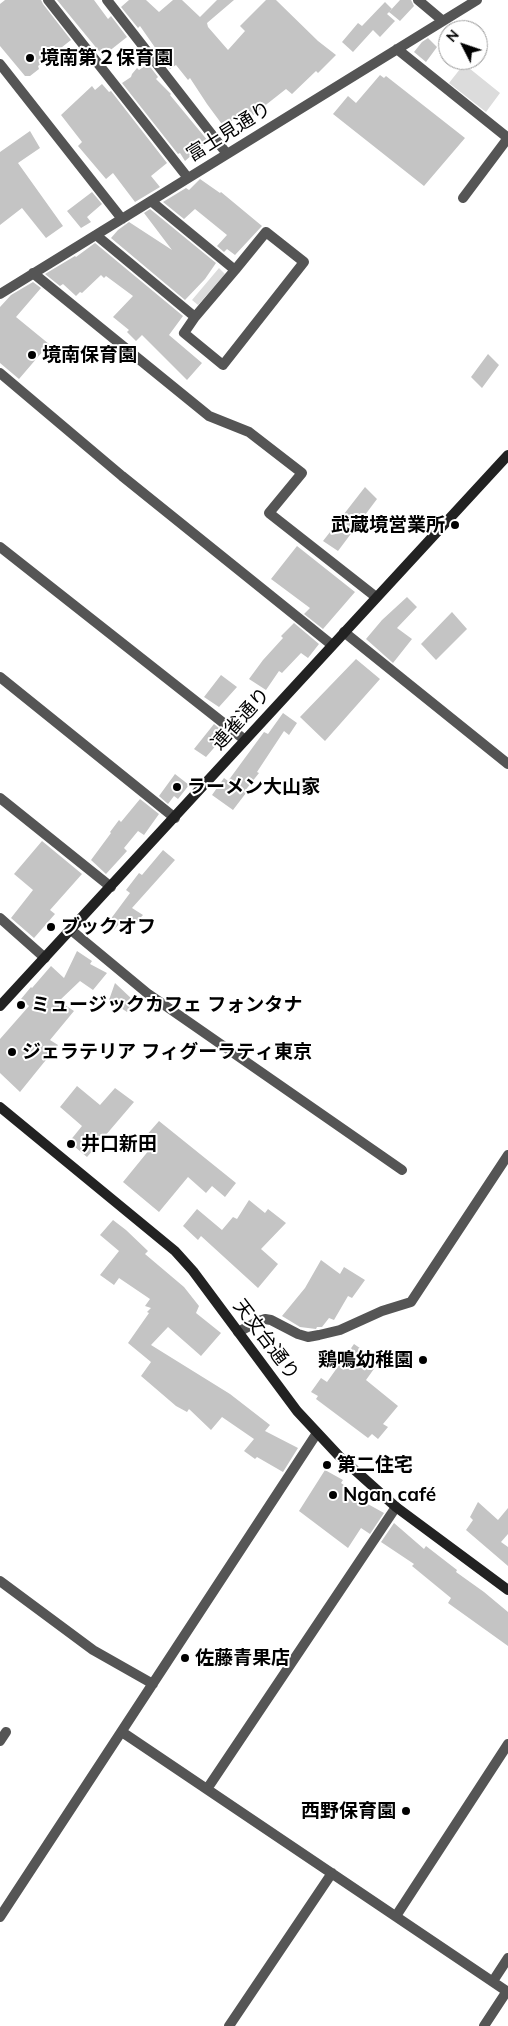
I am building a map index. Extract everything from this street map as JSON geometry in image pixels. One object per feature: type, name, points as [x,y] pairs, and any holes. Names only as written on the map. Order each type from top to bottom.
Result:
[{"type":"main road","name":"連雀通り","points":[[0,1006],[508,455]]},
{"type":"main road","name":"天文台通り","points":[[0,1107],[175,1251],[193,1271],[297,1410],[316,1433],[356,1472],[396,1507],[508,1590]]},
{"type":"street","points":[[48,0],[188,178]]},
{"type":"street","points":[[107,0],[227,154]]},
{"type":"street","points":[[418,0],[442,20]]},
{"type":"street","name":"富士見通り","points":[[445,20],[477,0]]},
{"type":"street","name":"富士見通り","points":[[1,291],[34,273],[438,24]]},
{"type":"street","points":[[397,49],[508,138],[463,198]]},
{"type":"street","points":[[0,64],[122,219]]},
{"type":"street","points":[[151,201],[235,270]]},
{"type":"street","points":[[266,232],[304,262],[223,364],[184,333],[195,317],[266,232]]},
{"type":"street","points":[[96,235],[195,317]]},
{"type":"street","points":[[34,273],[209,416],[249,432],[302,473],[269,513],[376,597]]},
{"type":"street","points":[[0,373],[122,476],[332,645]]},
{"type":"street","points":[[0,546],[245,740]]},
{"type":"street","points":[[344,632],[508,764]]},
{"type":"street","points":[[0,677],[175,818]]},
{"type":"street","points":[[0,798],[111,887]]},
{"type":"street","points":[[0,918],[45,958]]},
{"type":"street","points":[[71,930],[147,993],[402,1170]]},
{"type":"street","points":[[238,1332],[259,1320],[265,1319],[271,1320],[298,1334],[308,1337],[319,1336],[340,1330],[382,1311],[410,1302],[508,1155]]},
{"type":"street","points":[[0,1917],[316,1433]]},
{"type":"street","points":[[207,1789],[396,1507]]},
{"type":"street","points":[[0,1580],[93,1650],[153,1684]]},
{"type":"street","points":[[0,1741],[6,1732]]},
{"type":"street","points":[[122,1732],[508,1991],[484,2026]]},
{"type":"street","points":[[396,1916],[508,1744]]},
{"type":"street","points":[[228,2026],[332,1872]]},
{"type":"street","points":[[493,1982],[508,1958]]},
{"type":"shaded area","points":[[459,70],[471,70],[500,93],[486,112],[449,83]]},
{"type":"shaded area","points":[[219,268],[225,274],[198,305],[192,300]]},
{"type":"building","points":[[5,0],[41,0],[71,40],[38,66],[39,69],[30,76],[25,76],[0,46],[0,4]]},
{"type":"building","points":[[57,0],[94,0],[108,19],[111,16],[127,37],[103,56]]},
{"type":"building","points":[[129,0],[146,0],[159,12],[173,0],[182,0],[200,17],[217,0],[234,0],[207,23],[208,27],[228,50],[245,31],[240,26],[266,0],[276,0],[318,41],[336,55],[318,73],[316,71],[292,94],[286,89],[253,115],[251,112],[244,118],[240,114],[224,127],[190,78],[188,80],[176,65],[170,69],[140,26],[138,28],[121,7]]},
{"type":"building","points":[[400,0],[411,0],[414,6],[400,21],[389,12]]},
{"type":"building","points":[[385,2],[392,9],[387,14],[395,21],[380,37],[373,30],[353,52],[342,42],[358,23],[362,26]]},
{"type":"building","points":[[428,38],[437,47],[426,62],[414,52]]},
{"type":"building","points":[[148,64],[158,77],[156,79],[171,94],[208,141],[185,161],[122,83],[131,77],[137,68],[139,70]]},
{"type":"building","points":[[380,75],[384,78],[386,76],[465,138],[424,186],[333,114],[348,96],[356,103]]},
{"type":"building","points":[[102,84],[109,92],[111,91],[167,163],[151,176],[160,187],[135,202],[113,173],[106,179],[78,146],[82,142],[61,115],[92,86],[95,90]]},
{"type":"building","points":[[30,131],[40,148],[18,163],[63,226],[46,238],[22,208],[0,225],[0,152]]},
{"type":"building","points":[[200,179],[221,192],[262,226],[235,255],[227,249],[224,252],[217,246],[227,235],[195,209],[184,219],[163,202],[186,188],[189,190]]},
{"type":"building","points":[[92,192],[102,204],[87,217],[91,222],[81,228],[67,211]]},
{"type":"building","points":[[150,209],[216,263],[205,279],[185,300],[111,238],[129,222],[172,250],[144,213]]},
{"type":"building","points":[[95,243],[183,316],[169,335],[202,363],[187,380],[142,335],[136,341],[127,332],[129,330],[113,317],[133,296],[106,276],[104,278],[101,275],[82,293],[80,292],[76,296],[63,284],[60,286],[45,274],[76,257]]},
{"type":"building","points":[[33,282],[41,288],[16,317],[49,344],[19,379],[0,363],[0,307],[11,295]]},
{"type":"building","points":[[488,354],[499,365],[482,388],[471,377]]},
{"type":"building","points":[[365,487],[377,499],[338,551],[323,541]]},
{"type":"building","points":[[297,546],[355,592],[323,629],[304,614],[310,608],[271,579]]},
{"type":"building","points":[[407,597],[417,607],[397,628],[412,639],[393,663],[366,639],[382,620]]},
{"type":"building","points":[[452,612],[467,629],[436,660],[421,644]]},
{"type":"building","points":[[294,623],[319,644],[308,658],[301,653],[282,673],[279,671],[266,690],[249,679],[283,638],[281,636]]},
{"type":"building","points":[[356,659],[380,679],[325,741],[300,717]]},
{"type":"building","points":[[221,675],[237,687],[219,707],[204,697]]},
{"type":"building","points":[[283,713],[297,723],[289,735],[284,731],[257,772],[259,773],[233,810],[212,795],[224,778],[228,781],[264,732],[268,734]]},
{"type":"building","points":[[214,724],[226,734],[206,757],[194,749]]},
{"type":"building","name":"ラーメン大山家","points":[[175,774],[189,785],[178,799],[174,796],[168,804],[159,796]]},
{"type":"building","points":[[140,799],[159,814],[144,835],[138,831],[124,848],[127,851],[106,874],[91,860],[119,820],[121,822]]},
{"type":"building","points":[[42,841],[82,874],[50,910],[55,914],[34,938],[11,918],[33,890],[14,874]]},
{"type":"building","points":[[163,850],[175,860],[132,908],[143,915],[128,931],[119,924],[114,930],[107,924],[130,893],[126,890],[139,873],[142,875]]},
{"type":"building","points":[[77,951],[92,961],[90,964],[107,973],[93,990],[80,981],[59,1001],[74,1011],[50,1040],[58,1045],[20,1092],[0,1073],[0,1039],[29,1006],[21,999],[31,987],[51,966],[64,978]]},
{"type":"building","points":[[115,983],[133,1000],[127,1012],[109,1000]]},
{"type":"building","points":[[77,1086],[100,1105],[115,1088],[134,1102],[87,1157],[69,1142],[82,1126],[60,1107]]},
{"type":"building","points":[[159,1121],[236,1183],[225,1197],[212,1186],[206,1193],[188,1177],[159,1212],[123,1182],[154,1144],[145,1137]]},
{"type":"building","points":[[249,1200],[265,1213],[268,1209],[286,1223],[261,1249],[278,1264],[258,1288],[201,1236],[198,1240],[183,1226],[197,1209],[222,1230],[233,1217],[237,1219]]},
{"type":"building","points":[[113,1220],[148,1251],[145,1254],[184,1287],[199,1306],[196,1313],[221,1333],[201,1356],[168,1327],[151,1345],[230,1394],[270,1425],[265,1431],[298,1448],[283,1472],[257,1457],[255,1459],[244,1451],[254,1439],[222,1417],[211,1430],[189,1409],[187,1412],[176,1406],[141,1376],[151,1362],[128,1343],[149,1313],[147,1312],[151,1308],[145,1306],[150,1299],[119,1278],[114,1285],[100,1275],[119,1251],[100,1235]]},
{"type":"building","points":[[321,1260],[340,1274],[344,1267],[365,1280],[352,1298],[348,1296],[334,1320],[329,1318],[322,1327],[317,1327],[316,1329],[300,1327],[282,1316],[305,1288]]},
{"type":"building","points":[[354,1344],[370,1355],[366,1360],[376,1366],[366,1380],[398,1406],[383,1424],[388,1427],[378,1439],[372,1434],[368,1438],[316,1399],[318,1396],[311,1392],[321,1378],[327,1382]]},
{"type":"building","points":[[325,1470],[343,1480],[341,1483],[367,1501],[366,1503],[384,1513],[370,1534],[361,1528],[348,1548],[299,1511]]},
{"type":"building","points":[[478,1502],[498,1520],[508,1508],[508,1534],[501,1542],[508,1547],[508,1566],[466,1530],[473,1520],[470,1517]]},
{"type":"building","points":[[394,1523],[424,1549],[426,1546],[508,1612],[508,1646],[448,1603],[451,1598],[412,1566],[414,1564],[381,1542]]},
{"type":"place","name":"境南第２保育園","points":[[30,58]]},
{"type":"place","name":"境南保育園","points":[[32,355]]},
{"type":"place","name":"武蔵境営業所","points":[[455,525]]},
{"type":"place","name":"ラーメン大山家","points":[[177,787]]},
{"type":"place","name":"ブックオフ","points":[[51,927]]},
{"type":"place","name":"ミュージックカフェ フォンタナ","points":[[21,1005]]},
{"type":"place","name":"ジェラテリア フィグーラティ東京","points":[[12,1052]]},
{"type":"place","name":"井口新田","points":[[71,1144]]},
{"type":"place","name":"鶏鳴幼稚園","points":[[423,1360]]},
{"type":"place","name":"第二住宅","points":[[327,1465]]},
{"type":"place","name":"Ngan café","points":[[333,1495]]},
{"type":"place","name":"佐藤青果店","points":[[185,1658]]},
{"type":"place","name":"西野保育園","points":[[406,1811]]}]
